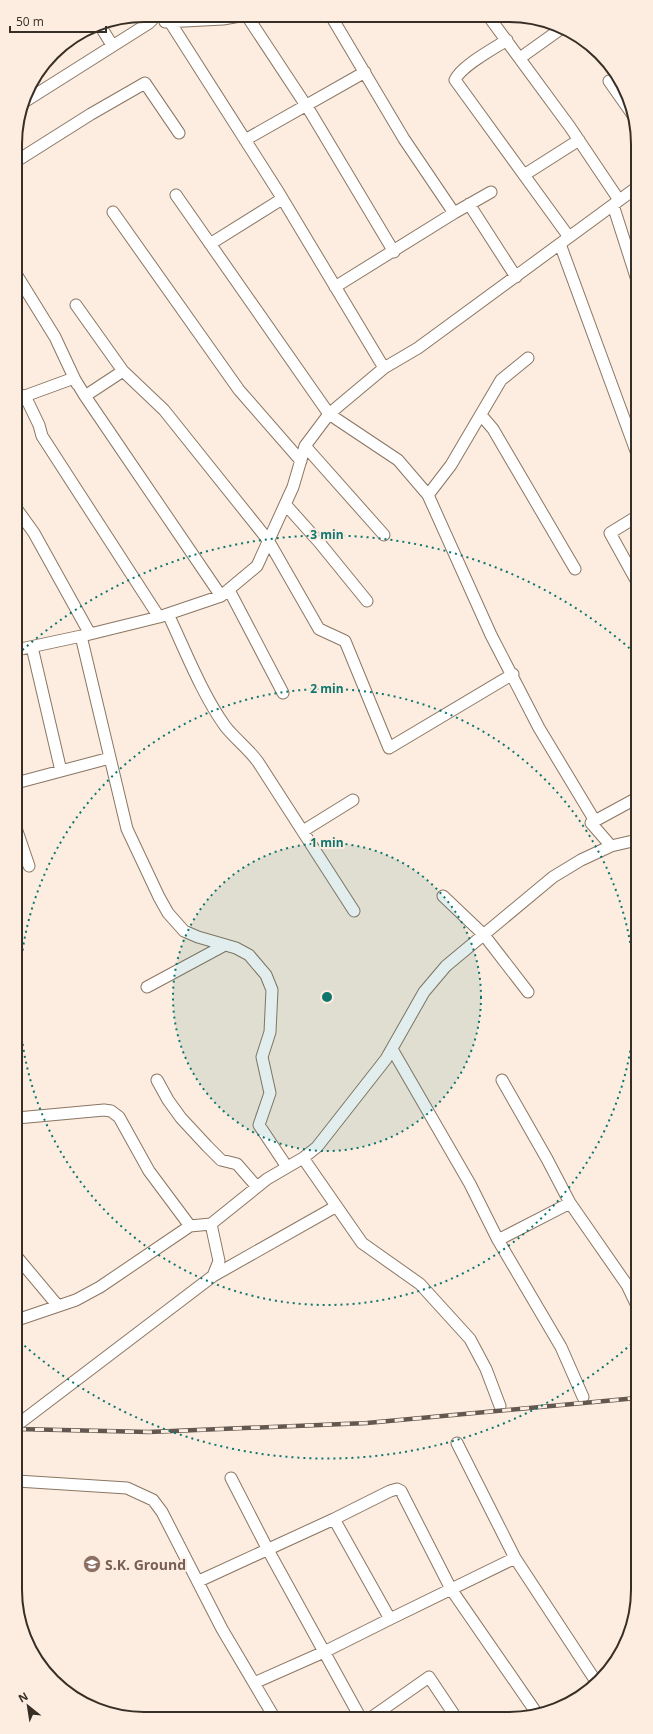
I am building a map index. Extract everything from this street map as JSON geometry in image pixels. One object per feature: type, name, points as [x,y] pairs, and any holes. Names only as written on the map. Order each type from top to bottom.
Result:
[{"type":"street","points":[[31,98],[148,22]]},
{"type":"street","points":[[170,22],[282,199],[384,368]]},
{"type":"street","points":[[251,22],[306,106],[394,252]]},
{"type":"street","points":[[335,22],[404,139],[454,212]]},
{"type":"street","points":[[493,22],[578,140],[616,203],[631,258]]},
{"type":"street","points":[[102,29],[112,45]]},
{"type":"street","points":[[520,58],[556,32]]},
{"type":"street","points":[[507,40],[466,67],[457,75],[455,80],[462,92],[569,237]]},
{"type":"street","points":[[245,140],[365,72]]},
{"type":"street","points":[[609,81],[623,101]]},
{"type":"street","points":[[22,158],[91,114],[145,83],[179,133]]},
{"type":"street","points":[[524,175],[578,140]]},
{"type":"street","points":[[335,287],[394,252],[454,212],[491,192]]},
{"type":"street","points":[[22,649],[163,616],[225,593],[256,566],[293,487],[305,446],[329,414],[384,368],[418,348],[631,192]]},
{"type":"street","points":[[176,195],[329,414],[398,460],[428,495],[491,635],[513,674],[539,728],[573,782],[595,821]]},
{"type":"street","points":[[210,244],[282,199]]},
{"type":"street","points":[[468,204],[516,277]]},
{"type":"street","points":[[113,212],[239,390],[301,461]]},
{"type":"street","points":[[560,244],[631,435]]},
{"type":"street","points":[[22,284],[55,337],[77,384]]},
{"type":"street","points":[[76,305],[123,371],[164,410],[268,540],[319,629],[345,641],[389,748],[513,674]]},
{"type":"street","points":[[428,495],[451,465],[501,380],[528,358]]},
{"type":"street","points":[[85,396],[123,371]]},
{"type":"street","points":[[22,394],[74,378],[85,396],[225,593],[283,693]]},
{"type":"street","points":[[22,398],[39,425],[42,436],[163,616],[214,709],[226,727],[248,747],[354,911]]},
{"type":"street","points":[[481,415],[493,429],[575,569]]},
{"type":"street","points":[[305,446],[384,535]]},
{"type":"street","points":[[285,504],[319,542],[367,602]]},
{"type":"street","points":[[22,516],[34,533],[86,635],[110,758],[127,829],[159,897],[168,913],[184,931],[198,937],[236,948],[249,955],[266,975],[272,990],[270,1032],[262,1057],[270,1094],[259,1125],[287,1167]]},
{"type":"street","points":[[631,520],[610,533],[631,571]]},
{"type":"street","points":[[32,647],[61,771]]},
{"type":"street","points":[[22,782],[110,758]]},
{"type":"street","points":[[303,831],[353,800]]},
{"type":"street","points":[[611,846],[591,823],[631,801]]},
{"type":"street","points":[[22,1318],[76,1300],[100,1287],[190,1226],[211,1224],[257,1187],[303,1158],[317,1147],[386,1059],[424,992],[446,966],[553,877],[580,860],[611,846],[631,841]]},
{"type":"street","points":[[22,846],[29,866]]},
{"type":"street","points":[[443,896],[484,934],[528,992]]},
{"type":"street","points":[[147,988],[225,945]]},
{"type":"street","points":[[392,1049],[470,1184],[498,1240],[560,1347],[583,1398]]},
{"type":"street","points":[[157,1080],[168,1100],[181,1118],[207,1146],[221,1160],[237,1164],[257,1187]]},
{"type":"street","points":[[502,1080],[570,1203],[627,1285],[631,1293]]},
{"type":"street","points":[[22,1118],[104,1110],[111,1111],[119,1116],[157,1184],[190,1226]]},
{"type":"street","points":[[303,1158],[335,1207],[362,1243],[420,1284],[470,1339],[486,1369],[500,1406]]},
{"type":"street","points":[[498,1240],[570,1203]]},
{"type":"street","points":[[22,1421],[213,1276],[335,1207]]},
{"type":"street","points":[[211,1224],[219,1261],[213,1276]]},
{"type":"street","points":[[22,1263],[58,1306]]},
{"type":"street","points":[[457,1443],[515,1558],[594,1678]]},
{"type":"street","points":[[231,1478],[268,1550],[358,1712]]},
{"type":"street","points":[[22,1480],[127,1488],[153,1500],[162,1512],[199,1581],[222,1629],[272,1712]]},
{"type":"street","points":[[199,1581],[268,1550],[397,1488],[401,1490],[451,1589],[534,1710]]},
{"type":"street","points":[[334,1519],[390,1619]]},
{"type":"street","points":[[254,1683],[324,1652],[515,1558]]},
{"type":"street","points":[[378,1712],[429,1677],[452,1712]]},
{"type":"railway","points":[[22,1429],[149,1432],[367,1423],[631,1399]]},
{"type":"place","name":"S.K. Ground","points":[[92,1564]]}]
